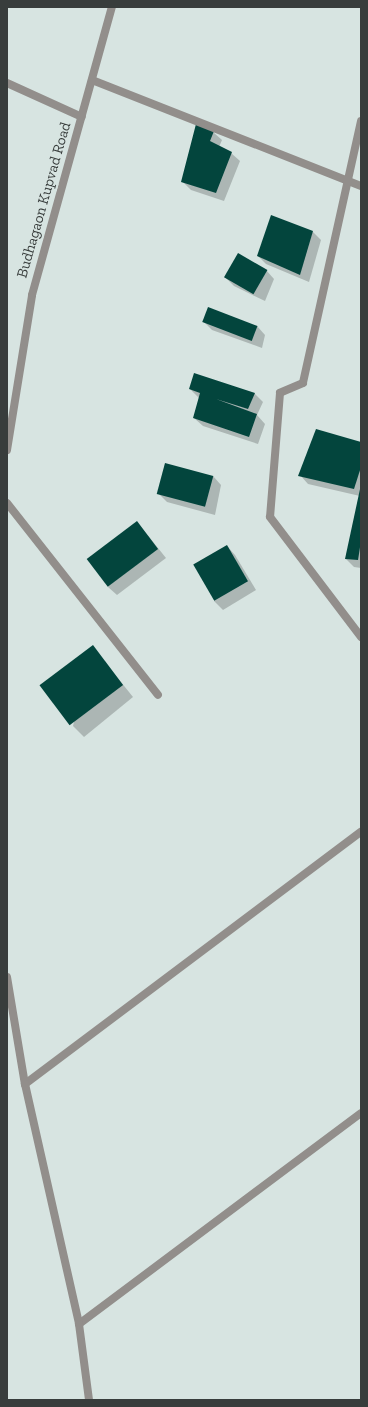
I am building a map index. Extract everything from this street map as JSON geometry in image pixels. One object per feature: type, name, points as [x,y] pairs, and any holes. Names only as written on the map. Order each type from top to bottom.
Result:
[{"type":"street","name":"Budhagaon Kupvad Road","points":[[7,450],[32,295],[112,7]]},
{"type":"street","points":[[92,80],[361,186]]},
{"type":"street","points":[[7,83],[82,117]]},
{"type":"street","points":[[361,121],[303,383],[280,393],[270,517],[361,637]]},
{"type":"street","points":[[7,503],[158,695]]},
{"type":"street","points":[[25,1084],[361,832]]},
{"type":"street","points":[[7,977],[25,1084],[79,1324],[89,1400]]},
{"type":"street","points":[[79,1324],[361,1113]]},
{"type":"building","points":[[196,124],[214,131],[210,141],[232,152],[216,193],[181,182]]},
{"type":"building","points":[[271,215],[313,231],[300,275],[257,256]]},
{"type":"building","points":[[238,253],[267,270],[253,294],[224,277]]},
{"type":"building","points":[[208,307],[257,326],[252,341],[202,322]]},
{"type":"building","points":[[194,373],[255,393],[248,409],[216,399],[257,414],[249,437],[193,418],[200,393],[189,389]]},
{"type":"building","points":[[316,429],[361,442],[361,467],[354,489],[298,476]]},
{"type":"building","points":[[165,463],[213,476],[205,507],[157,494]]},
{"type":"building","points":[[360,489],[361,541],[358,560],[345,559]]},
{"type":"building","points":[[137,521],[158,549],[108,587],[87,559]]},
{"type":"building","points":[[227,545],[248,581],[214,601],[193,564]]},
{"type":"building","points":[[93,645],[123,685],[70,725],[39,685]]}]
